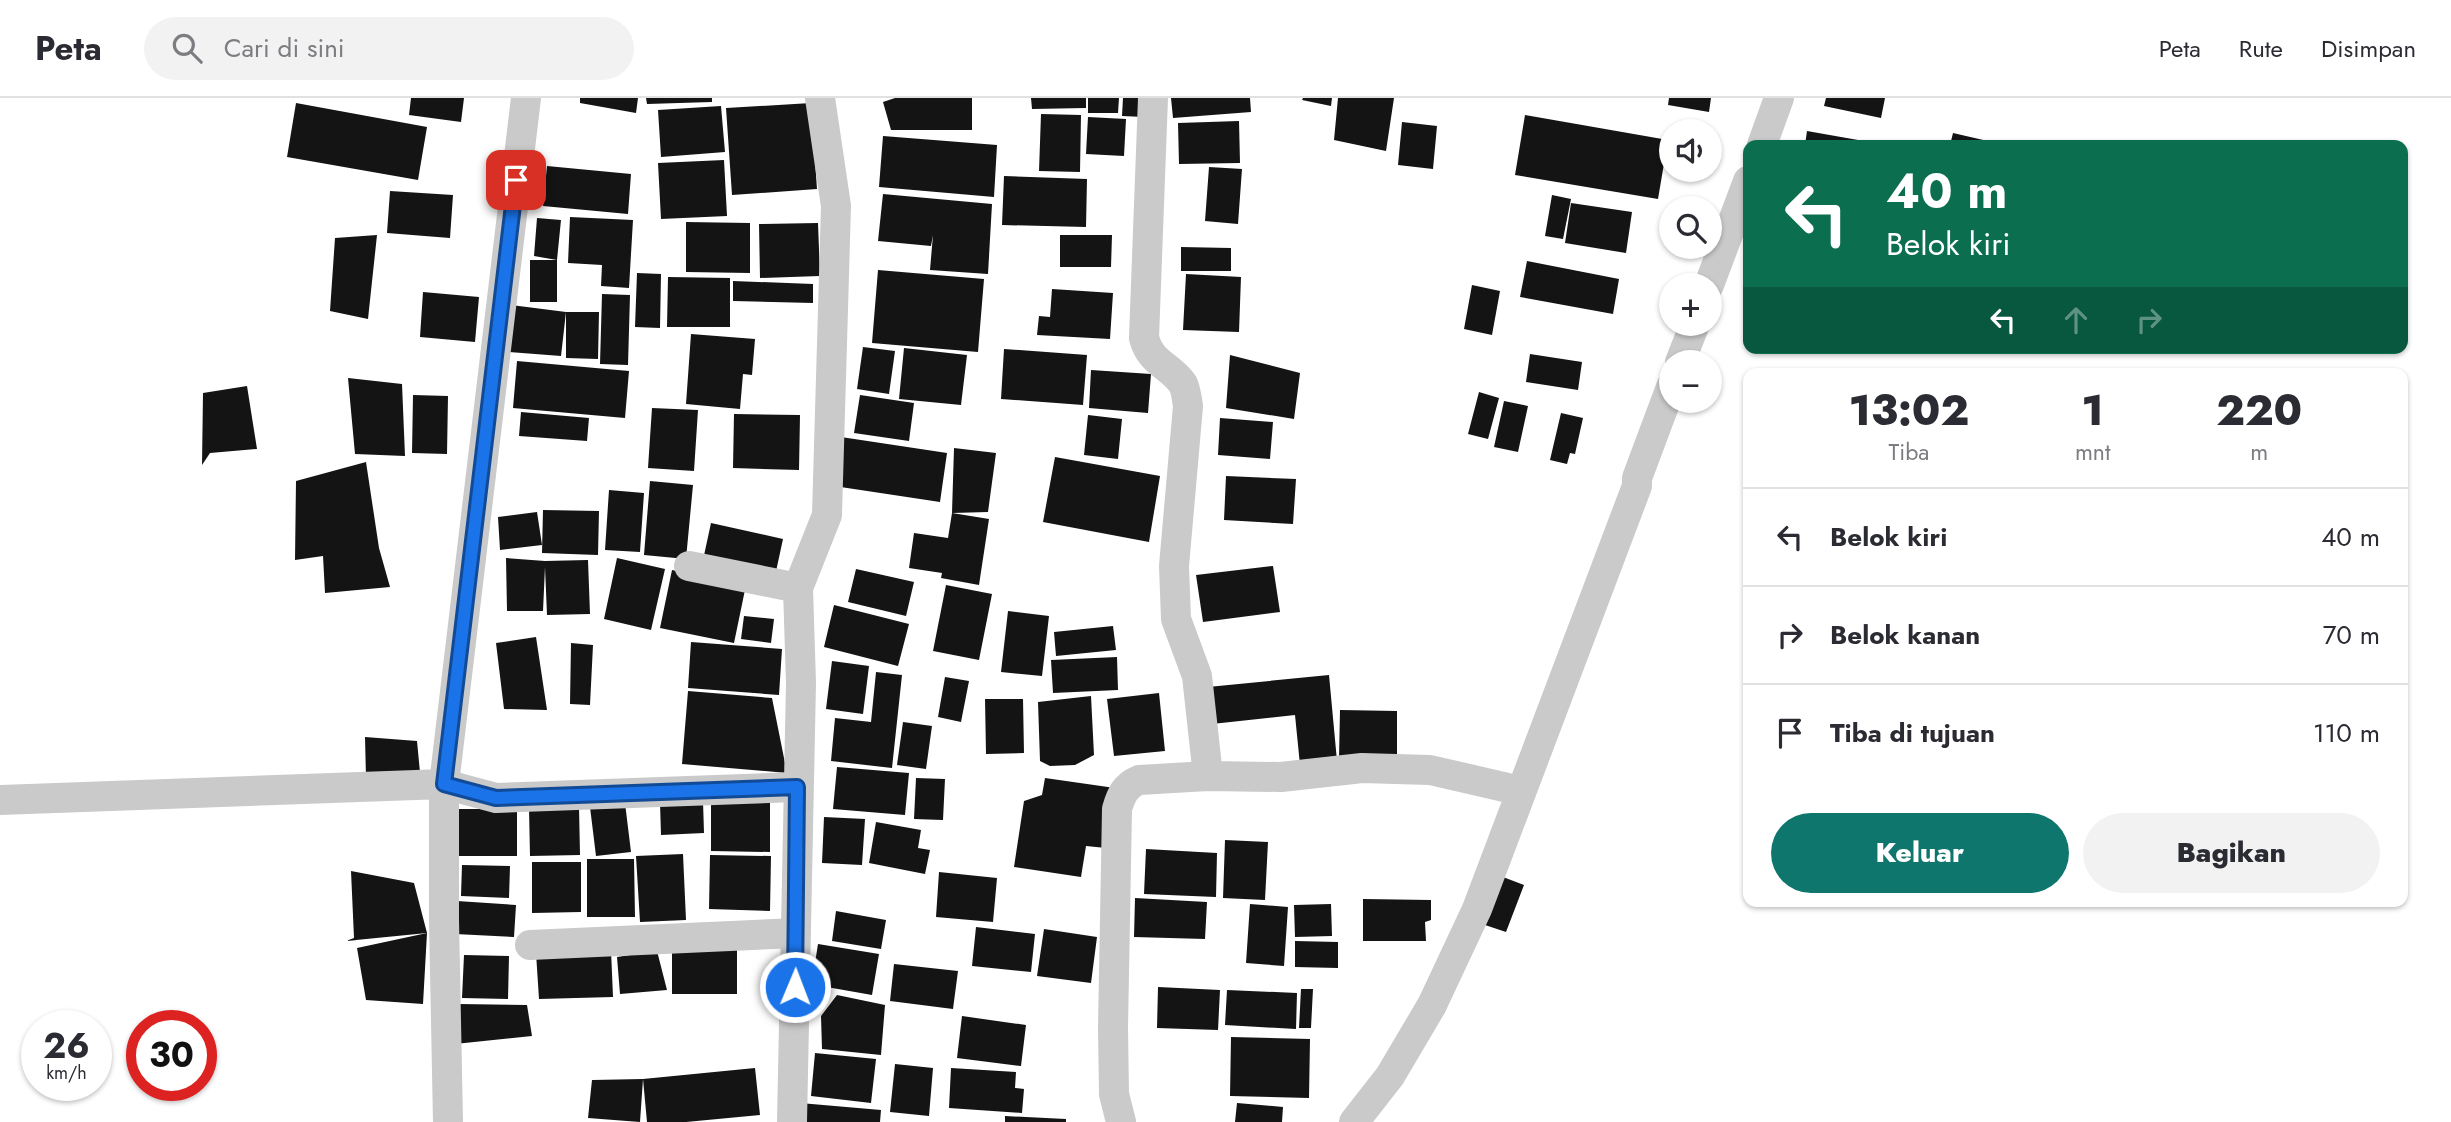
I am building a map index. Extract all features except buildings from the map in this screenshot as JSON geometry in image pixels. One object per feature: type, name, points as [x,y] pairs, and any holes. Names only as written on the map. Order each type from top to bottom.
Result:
[{"type":"street","points":[[448,1122],[444,784],[526,98]]},
{"type":"street","points":[[792,1122],[801,682],[799,589],[827,515],[836,206],[820,98]]},
{"type":"street","points":[[1153,98],[1144,338],[1153,358],[1184,386],[1188,406],[1174,566],[1176,619],[1197,676],[1208,775]]},
{"type":"street","points":[[1764,140],[1779,98]]},
{"type":"street","points":[[1714,273],[1743,194]]},
{"type":"street","points":[[1354,1122],[1390,1076],[1432,1005],[1477,908],[1637,486],[1637,478],[1661,413]]},
{"type":"street","points":[[689,566],[799,589]]},
{"type":"street","points":[[1121,1122],[1114,1094],[1113,1028],[1117,809],[1129,784],[1139,780],[1208,775],[1281,777],[1362,768],[1430,770],[1521,791]]},
{"type":"street","points":[[0,800],[444,784],[496,798],[797,787]]},
{"type":"street","points":[[530,944],[796,933]]},
{"type":"route","points":[[516,180],[444,784],[496,798],[797,787],[795,987]]}]
